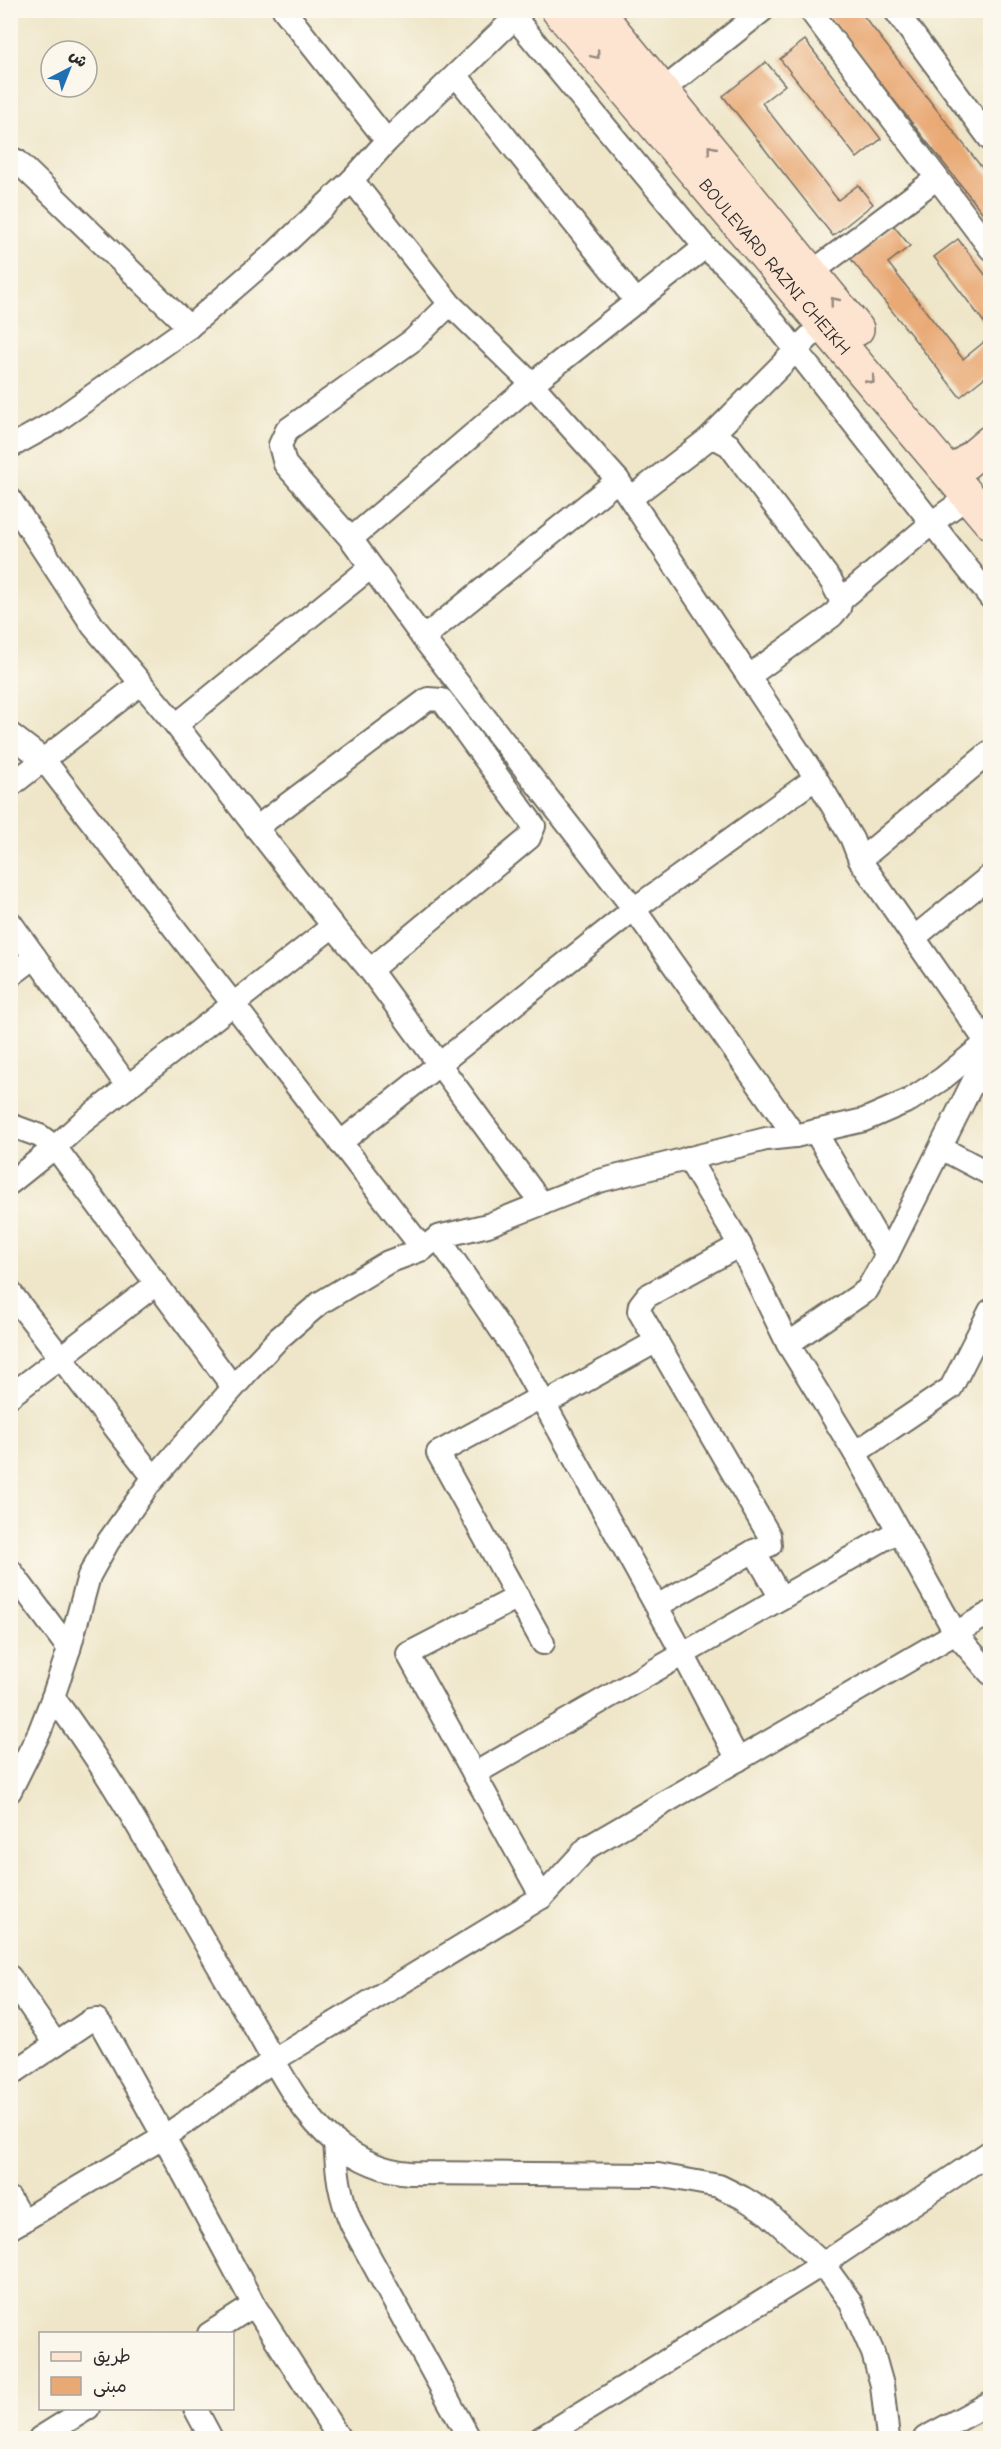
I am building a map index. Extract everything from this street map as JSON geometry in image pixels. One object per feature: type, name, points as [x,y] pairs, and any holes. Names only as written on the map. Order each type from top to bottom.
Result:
[{"type":"main road","name":"BOULEVARD RAZNI CHEIKH","points":[[558,10],[823,323],[969,482]]},
{"type":"main road","name":"BOULEVARD RAZNI CHEIKH","points":[[596,10],[811,273],[969,482],[990,522]]},
{"type":"main road","points":[[969,482],[990,442]]},
{"type":"street","points":[[285,10],[387,141]]},
{"type":"street","points":[[663,90],[764,10]]},
{"type":"street","points":[[810,10],[990,248]]},
{"type":"street","points":[[895,10],[983,112],[990,140]]},
{"type":"street","points":[[10,447],[55,422],[189,327],[277,251],[352,180],[387,141],[519,14],[705,247],[741,283],[933,522],[990,597]]},
{"type":"street","points":[[456,75],[638,302]]},
{"type":"street","points":[[10,158],[17,161],[189,327]]},
{"type":"street","points":[[811,273],[937,178]]},
{"type":"street","points":[[352,180],[450,304],[532,384],[625,489],[816,778],[852,839],[860,860],[989,1044]]},
{"type":"street","points":[[351,539],[532,384],[705,247]]},
{"type":"street","points":[[450,304],[413,340],[287,430],[280,445],[285,464],[351,539],[423,638],[634,909],[805,1134],[887,1255]]},
{"type":"street","points":[[423,638],[625,489],[708,439],[823,323]]},
{"type":"street","points":[[708,439],[718,439],[729,446],[831,581],[841,600]]},
{"type":"street","points":[[749,676],[832,616],[839,608],[841,600],[933,522],[969,482]]},
{"type":"street","points":[[10,500],[93,626],[176,725],[370,970],[542,1204]]},
{"type":"street","points":[[176,725],[371,567]]},
{"type":"street","points":[[10,786],[140,684]]},
{"type":"street","points":[[256,828],[428,699],[442,700],[534,826],[529,838],[370,970]]},
{"type":"street","points":[[10,735],[44,760],[340,1143],[430,1243],[514,1349],[657,1606],[738,1760]]},
{"type":"street","points":[[860,860],[990,752]]},
{"type":"street","points":[[340,1143],[634,909],[816,778]]},
{"type":"street","points":[[915,937],[990,876]]},
{"type":"street","points":[[10,922],[128,1087]]},
{"type":"street","points":[[10,1183],[333,926]]},
{"type":"street","points":[[10,976],[35,957]]},
{"type":"street","points":[[10,1791],[39,1733],[69,1649],[89,1576],[108,1542],[154,1478],[233,1388],[279,1338],[320,1302],[388,1262],[430,1243],[488,1226],[599,1180],[766,1138],[805,1134],[864,1120],[910,1100],[989,1044]]},
{"type":"street","points":[[788,1344],[867,1290],[887,1255],[989,1044]]},
{"type":"street","points":[[10,1125],[40,1136],[54,1147],[233,1388]]},
{"type":"street","points":[[940,1148],[990,1174]]},
{"type":"street","points":[[688,1158],[740,1245],[788,1344],[855,1453],[956,1634],[990,1673]]},
{"type":"street","points":[[657,1606],[754,1551],[770,1545],[769,1535],[639,1311],[642,1301],[647,1296],[740,1245]]},
{"type":"street","points":[[10,1396],[156,1284]]},
{"type":"street","points":[[10,1292],[154,1478]]},
{"type":"street","points":[[855,1453],[951,1388],[990,1311]]},
{"type":"street","points":[[543,1644],[438,1453],[657,1341]]},
{"type":"street","points":[[474,1774],[898,1531]]},
{"type":"street","points":[[754,1551],[781,1598]]},
{"type":"street","points":[[10,1570],[69,1649]]},
{"type":"street","points":[[518,1597],[408,1654],[542,1897]]},
{"type":"street","points":[[10,2199],[17,2225],[164,2137],[274,2060],[542,1897],[588,1847],[990,1613]]},
{"type":"street","points":[[53,1697],[95,1754],[298,2099],[335,2141],[374,2166],[393,2171],[658,2175],[719,2186],[766,2212],[823,2264],[850,2301],[873,2353],[882,2385],[888,2439]]},
{"type":"street","points":[[10,1977],[56,2044]]},
{"type":"street","points":[[10,2075],[90,2021],[97,2020],[164,2137],[254,2305],[339,2439]]},
{"type":"street","points":[[335,2141],[342,2202],[469,2439]]},
{"type":"street","points":[[541,2439],[823,2264],[990,2152]]},
{"type":"street","points":[[212,2332],[254,2305]]},
{"type":"street","points":[[925,2439],[990,2403]]},
{"type":"street","points":[[40,2439],[86,2410]]},
{"type":"street","points":[[196,2410],[211,2439]]},
{"type":"building","points":[[833,10],[859,10],[990,178],[990,222],[827,15]]},
{"type":"building","points":[[805,40],[881,139],[857,158],[780,59]]},
{"type":"building","points":[[766,62],[785,85],[762,103],[838,200],[858,185],[873,204],[833,236],[723,96]]},
{"type":"building","points":[[893,225],[910,246],[888,263],[963,359],[984,342],[990,350],[990,373],[960,397],[850,258]]},
{"type":"building","points":[[958,239],[990,281],[990,330],[934,257]]}]
